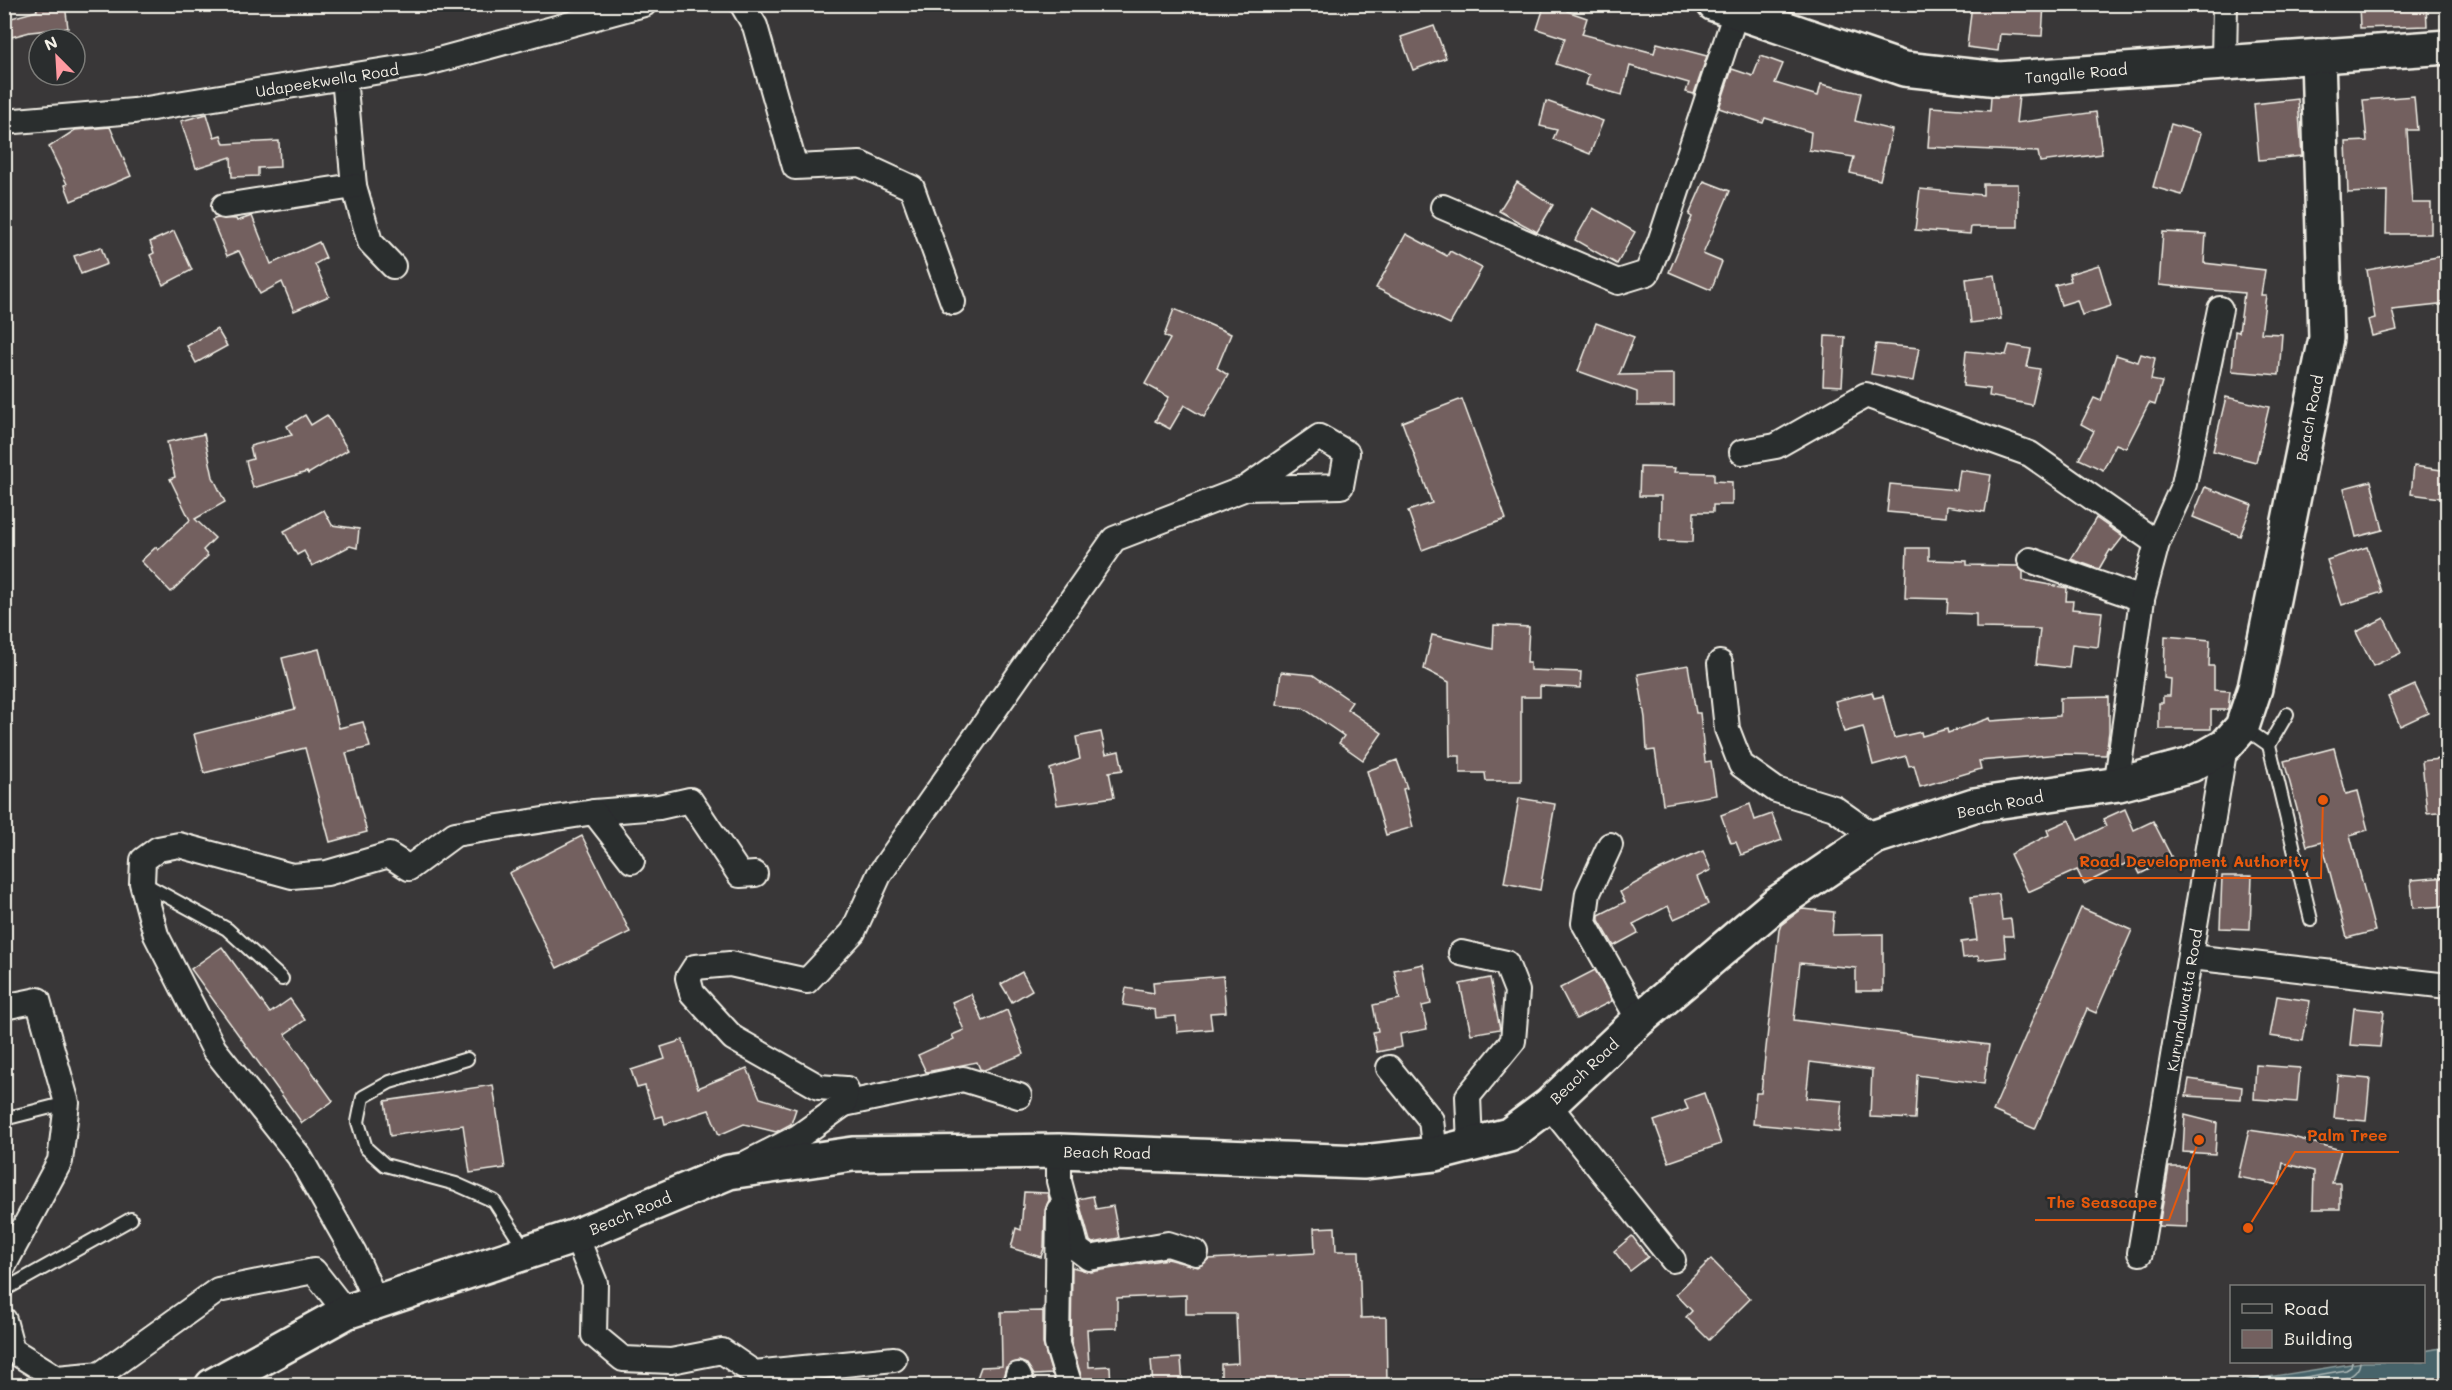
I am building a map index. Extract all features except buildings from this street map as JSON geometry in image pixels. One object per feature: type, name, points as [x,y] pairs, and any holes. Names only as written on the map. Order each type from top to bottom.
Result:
[{"type":"main road","name":"Tangalle Road","points":[[1725,8],[1904,69],[1999,79],[2448,46]]},
{"type":"main road","name":"Beach Road","points":[[212,1386],[346,1312],[576,1236],[729,1172],[853,1154],[1059,1166],[1364,1162],[1435,1154],[1509,1135],[1549,1105],[1639,1020],[1776,904],[1875,837],[1974,805],[2119,784],[2191,765],[2233,736],[2255,688],[2326,338],[2318,56]]},
{"type":"street","name":"Udapeekwella Road","points":[[4,122],[134,111],[424,64],[644,4]]},
{"type":"street","points":[[742,4],[755,26],[795,167],[860,165],[912,189],[953,302]]},
{"type":"street","points":[[2224,61],[2225,4]]},
{"type":"street","points":[[1443,207],[1618,282],[1647,273],[1660,242],[1725,8]]},
{"type":"street","points":[[344,77],[354,186],[370,242],[393,266]]},
{"type":"street","points":[[224,206],[354,186]]},
{"type":"street","points":[[2119,784],[2118,773],[2142,599],[2157,543],[2184,484],[2220,309]]},
{"type":"street","points":[[1742,452],[1776,446],[1866,395],[2030,454],[2157,543]]},
{"type":"street","points":[[844,1104],[846,1089],[819,1087],[733,1038],[692,993],[688,978],[694,967],[730,964],[807,981],[853,932],[879,876],[1114,539],[1246,488]]},
{"type":"street","points":[[2030,560],[2142,599]]},
{"type":"street","points":[[1719,663],[1727,729],[1741,765],[1776,790],[1834,808],[1875,837]]},
{"type":"street","name":"Kurunduwatta Road","points":[[2140,1254],[2191,957],[2233,736]]},
{"type":"street","points":[[376,1302],[354,1253],[299,1156],[214,1049],[156,935],[142,883],[143,860],[158,849],[179,844],[292,876],[327,873],[389,855],[409,868],[455,834],[594,812],[659,807],[690,800],[740,875],[755,874]]},
{"type":"street","points":[[594,812],[632,861]]},
{"type":"street","points":[[1610,846],[1588,894],[1584,923],[1639,1020]]},
{"type":"street","points":[[1461,953],[1506,963],[1517,991],[1513,1041],[1468,1096],[1470,1145]]},
{"type":"street","points":[[2191,957],[2448,986]]},
{"type":"street","points":[[4,1007],[38,1000],[67,1103],[60,1161],[4,1265]]},
{"type":"street","points":[[1389,1068],[1431,1120],[1435,1154]]},
{"type":"street","points":[[729,1172],[798,1137],[844,1104],[963,1080],[1019,1096]]},
{"type":"street","points":[[1549,1105],[1673,1260]]},
{"type":"street","points":[[1059,1166],[1077,1249],[1089,1258],[1168,1244],[1196,1253]]},
{"type":"street","points":[[1059,1166],[1057,1344],[1070,1386]]},
{"type":"street","points":[[576,1236],[595,1282],[594,1335],[623,1359],[671,1361],[722,1351],[754,1373],[894,1359]]},
{"type":"street","points":[[4,1320],[12,1350],[57,1378],[100,1374],[218,1290],[314,1272],[346,1312]]},
{"type":"lane","points":[[2287,714],[2270,745],[2311,920]]},
{"type":"lane","points":[[2233,736],[2270,745]]},
{"type":"lane","points":[[142,883],[227,929],[282,979]]},
{"type":"lane","points":[[467,1059],[390,1082],[363,1097],[358,1122],[363,1140],[366,1148],[385,1165],[456,1184],[494,1201],[527,1252]]},
{"type":"lane","points":[[4,1119],[67,1103]]},
{"type":"lane","points":[[4,1290],[130,1219]]},
{"type":"water","points":[[2447,1347],[2447,1385],[2219,1385],[2357,1363],[2425,1363],[2425,1351]]},
{"type":"place","name":"Road Development Authority","points":[[2323,800]]},
{"type":"place","name":"The Seascape","points":[[2199,1140]]},
{"type":"place","name":"Palm Tree","points":[[2248,1228]]}]
